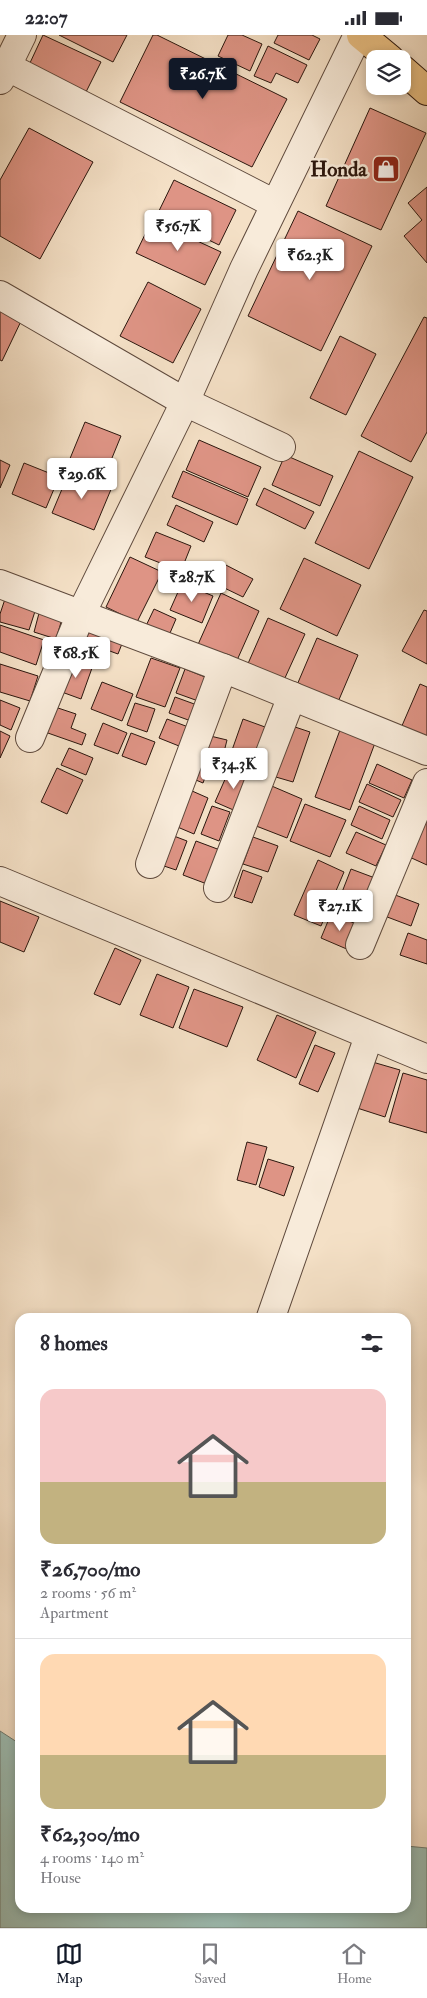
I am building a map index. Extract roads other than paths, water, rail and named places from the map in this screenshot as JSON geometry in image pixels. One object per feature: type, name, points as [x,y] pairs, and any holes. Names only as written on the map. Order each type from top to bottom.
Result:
[{"type":"highway","points":[[360,35],[379,50]]},
{"type":"highway","points":[[411,77],[427,91]]},
{"type":"street","points":[[22,35],[2,70],[275,204]]},
{"type":"street","points":[[30,737],[81,614],[186,401],[275,204],[360,35]]},
{"type":"street","points":[[0,295],[186,401],[281,447]]},
{"type":"street","points":[[0,584],[223,668],[427,751]]},
{"type":"street","points":[[150,864],[223,668]]},
{"type":"street","points":[[218,888],[292,697]]},
{"type":"street","points":[[360,945],[427,783]]},
{"type":"street","points":[[0,881],[427,1059]]},
{"type":"street","points":[[273,1313],[369,1035]]},
{"type":"water","points":[[0,1731],[15,1741],[15,1913],[411,1913],[411,1846],[427,1848],[427,1928],[0,1928]]},
{"type":"place","name":"Honda","points":[[386,169]]}]
